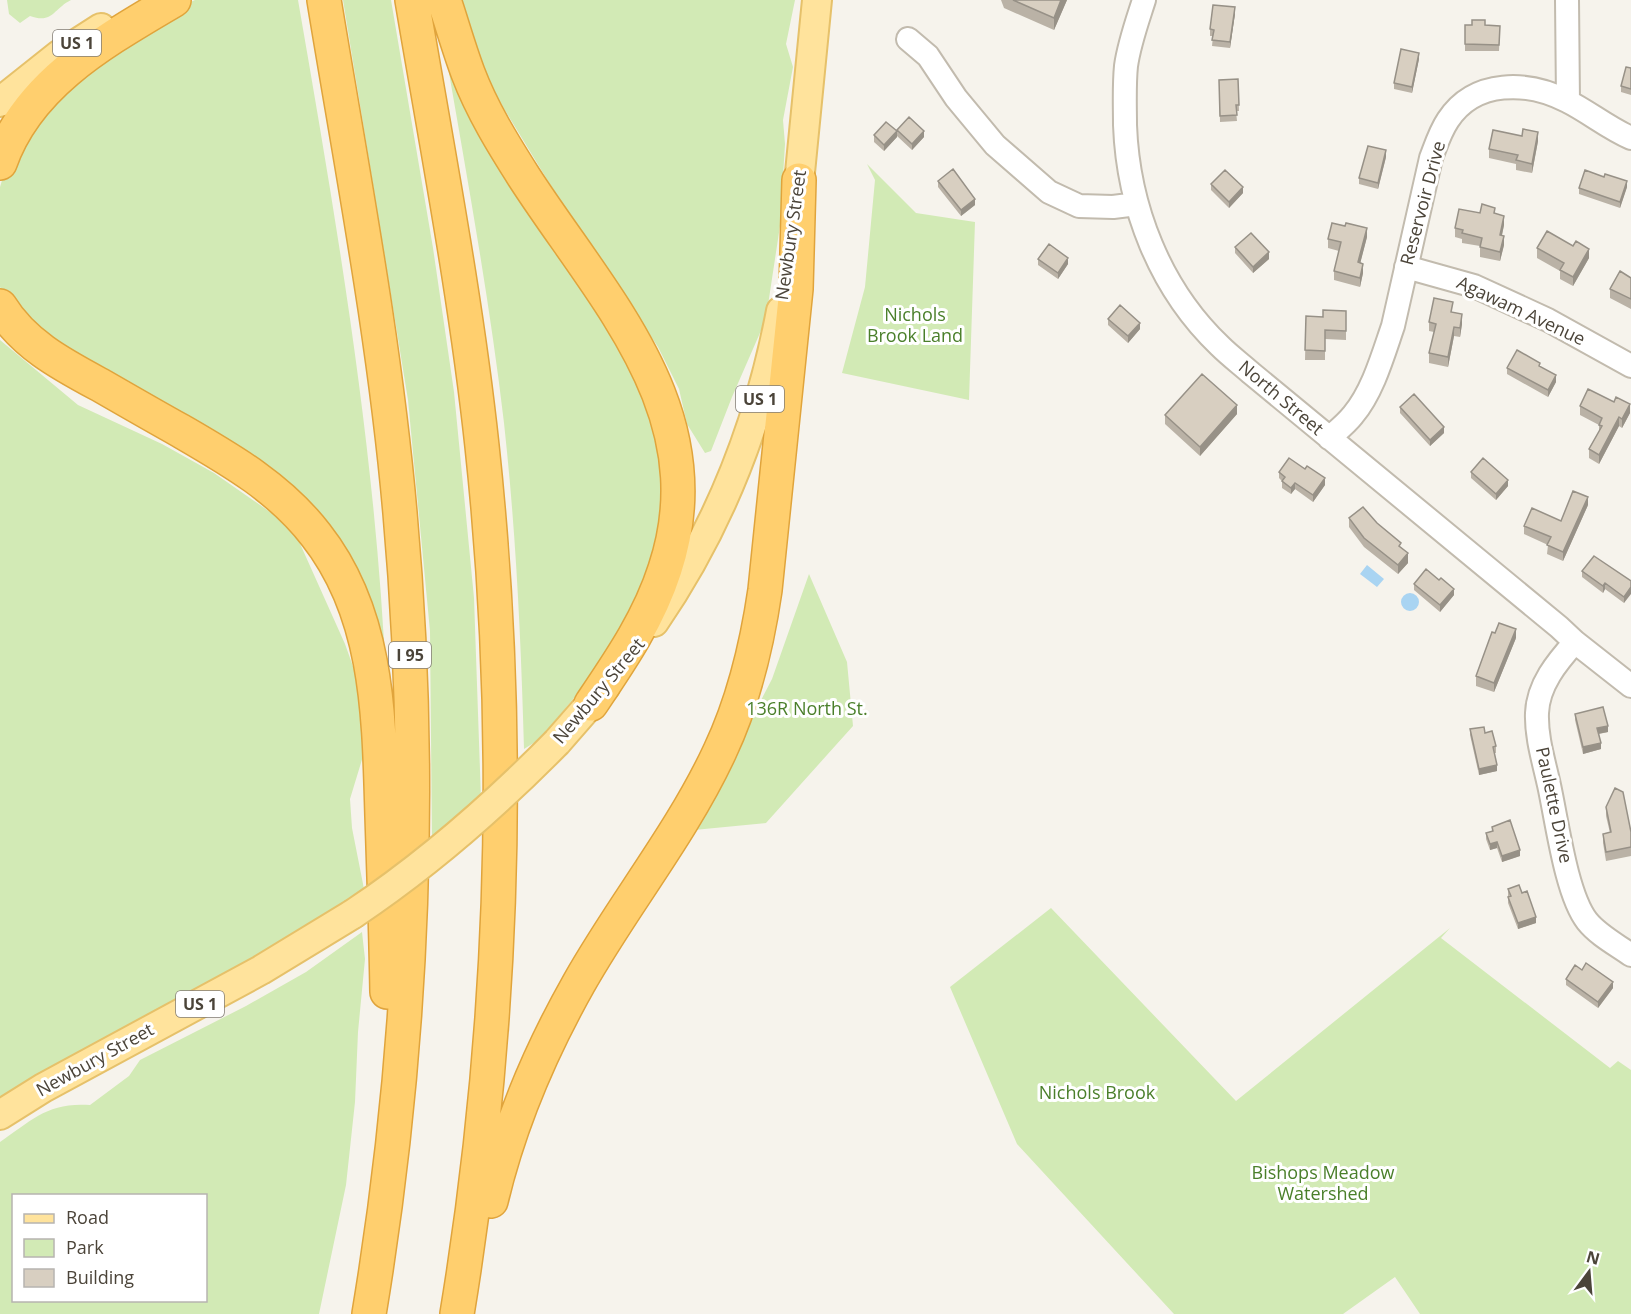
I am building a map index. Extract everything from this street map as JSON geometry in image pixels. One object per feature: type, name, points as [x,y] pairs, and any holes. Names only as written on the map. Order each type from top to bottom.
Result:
[{"type":"highway","points":[[0,163],[13,132],[54,81],[97,46],[174,0]]},
{"type":"highway","name":"I 95","points":[[324,0],[382,358],[399,498],[408,617],[412,779],[411,917],[403,1048],[392,1155],[369,1314]]},
{"type":"highway","points":[[412,0],[475,391],[487,501],[498,668],[500,823],[494,999],[479,1165],[457,1314]]},
{"type":"highway","points":[[444,0],[468,73],[484,109],[524,177],[631,336],[654,379],[670,426],[677,473],[677,498],[672,544],[666,567],[636,635],[591,704]]},
{"type":"highway","points":[[464,1314],[501,1161],[531,1079],[584,974],[702,787],[721,750],[746,684],[757,639],[766,578],[796,289],[799,180]]},
{"type":"highway","points":[[0,306],[18,331],[47,355],[220,453],[265,483],[317,536],[351,593],[360,615],[371,656],[376,702],[382,793],[392,1155]]},
{"type":"main road","name":"US 1","points":[[0,102],[36,72],[84,38],[109,23],[163,0]]},
{"type":"main road","name":"Newbury Street","points":[[0,1113],[261,970],[398,884],[501,798],[557,742],[627,660],[672,595],[704,539],[734,474],[759,404],[775,341],[792,243],[817,0]]},
{"type":"street","name":"North Street","points":[[1144,0],[1126,66],[1124,97],[1129,174],[1146,233],[1158,263],[1196,319],[1219,345],[1329,438],[1631,686]]},
{"type":"street","points":[[1567,0],[1568,101]]},
{"type":"street","points":[[908,39],[928,56],[956,98],[995,145],[1050,192],[1079,206],[1113,207],[1137,204]]},
{"type":"street","name":"Reservoir Drive","points":[[1329,438],[1353,415],[1365,397],[1386,348],[1431,158],[1449,119],[1464,103],[1495,89],[1517,86],[1541,89],[1568,101],[1617,132],[1631,138]]},
{"type":"street","name":"Agawam Avenue","points":[[1406,267],[1474,286],[1548,320],[1631,366]]},
{"type":"street","name":"Paulette Drive","points":[[1575,642],[1558,661],[1545,683],[1537,713],[1538,733],[1562,846],[1577,902],[1588,923],[1631,955]]},
{"type":"green space","points":[[7,0],[71,0],[48,17],[30,16],[20,23],[9,14]]},
{"type":"green space","points":[[195,0],[298,0],[327,169],[364,424],[374,510],[386,681],[339,550],[19,319],[0,287],[0,187],[39,108],[157,18]]},
{"type":"green space","points":[[343,0],[391,0],[433,248],[454,392],[474,598],[481,799],[432,842],[430,631],[408,400]]},
{"type":"green space","points":[[461,0],[795,0],[786,44],[793,67],[783,120],[785,144],[780,226],[768,305],[763,326],[711,451],[705,453],[687,424],[679,389],[658,347],[548,181],[503,107],[474,52]]},
{"type":"green space","points":[[443,38],[629,351],[668,470],[654,572],[598,669],[540,739],[524,749],[517,586],[504,423],[484,279]]},
{"type":"green space","name":"Nichols Brook Land","points":[[867,164],[916,213],[975,222],[969,400],[842,373],[865,287],[875,180]]},
{"type":"green space","points":[[0,340],[78,405],[162,444],[214,473],[293,528],[345,644],[360,686],[364,753],[350,799],[352,828],[364,889],[254,959],[65,1059],[0,1098]]},
{"type":"green space","name":"136R North St.","points":[[809,574],[847,662],[853,726],[766,823],[694,830],[772,679]]},
{"type":"green space","points":[[1051,908],[1236,1101],[1450,928],[1441,938],[1610,1068],[1618,1061],[1631,1070],[1631,1314],[1420,1314],[1395,1277],[1343,1314],[1174,1314],[1017,1144],[950,987]]},
{"type":"green space","points":[[362,932],[365,959],[358,1032],[355,1102],[346,1185],[319,1314],[0,1314],[0,1142],[41,1114],[63,1106],[90,1105],[129,1076],[140,1060],[246,1006],[306,972]]},
{"type":"water","points":[[1367,565],[1384,579],[1377,587],[1360,574]]},
{"type":"water","points":[[1410,593],[1416,596],[1419,602],[1416,608],[1410,611],[1404,608],[1401,602],[1404,596]]},
{"type":"building","points":[[1013,0],[1061,0],[1054,18]]},
{"type":"building","points":[[1213,5],[1235,7],[1230,42],[1212,40],[1214,30],[1210,29]]},
{"type":"building","points":[[1472,20],[1485,20],[1485,25],[1500,26],[1499,45],[1465,44],[1465,25],[1472,25]]},
{"type":"building","points":[[1401,49],[1419,53],[1412,87],[1394,83]]},
{"type":"building","points":[[1626,67],[1631,68],[1631,89],[1621,86]]},
{"type":"building","points":[[1238,79],[1237,115],[1220,116],[1219,80]]},
{"type":"building","points":[[909,117],[924,131],[912,144],[897,130]]},
{"type":"building","points":[[886,122],[897,131],[884,145],[874,135]]},
{"type":"building","points":[[1523,129],[1538,132],[1532,164],[1516,160],[1518,155],[1489,149],[1493,130],[1522,136]]},
{"type":"building","points":[[1368,146],[1386,150],[1378,183],[1359,178]]},
{"type":"building","points":[[953,169],[975,199],[961,210],[938,181]]},
{"type":"building","points":[[1225,170],[1243,187],[1229,202],[1211,184]]},
{"type":"building","points":[[1585,170],[1604,177],[1605,174],[1627,181],[1620,202],[1579,188]]},
{"type":"building","points":[[1482,204],[1495,208],[1494,213],[1504,216],[1500,235],[1504,236],[1500,252],[1480,247],[1482,238],[1462,233],[1463,230],[1455,228],[1459,209],[1480,213]]},
{"type":"building","points":[[1332,223],[1345,226],[1346,223],[1367,228],[1358,262],[1363,264],[1360,278],[1334,271],[1341,242],[1328,239]]},
{"type":"building","points":[[1547,231],[1573,246],[1576,241],[1589,249],[1573,277],[1560,270],[1564,263],[1537,248]]},
{"type":"building","points":[[1251,233],[1269,252],[1253,267],[1235,247]]},
{"type":"building","points":[[1049,244],[1068,258],[1058,273],[1038,259]]},
{"type":"building","points":[[1620,271],[1631,278],[1631,299],[1610,289]]},
{"type":"building","points":[[1434,298],[1453,302],[1451,312],[1462,314],[1460,328],[1454,327],[1448,357],[1429,353],[1436,324],[1429,322]]},
{"type":"building","points":[[1120,305],[1140,323],[1128,336],[1108,319]]},
{"type":"building","points":[[1323,310],[1346,311],[1346,331],[1325,330],[1325,351],[1305,350],[1306,316],[1323,317]]},
{"type":"building","points":[[1517,350],[1556,375],[1548,390],[1507,368]]},
{"type":"building","points":[[1202,374],[1237,405],[1200,447],[1165,415]]},
{"type":"building","points":[[1588,389],[1614,402],[1616,397],[1630,404],[1622,419],[1619,417],[1599,455],[1589,449],[1602,426],[1599,425],[1602,418],[1580,406]]},
{"type":"building","points":[[1414,394],[1444,427],[1430,440],[1400,407]]},
{"type":"building","points":[[1289,458],[1305,469],[1307,466],[1325,478],[1313,495],[1295,483],[1291,488],[1282,481],[1285,477],[1279,472]]},
{"type":"building","points":[[1483,458],[1508,480],[1496,494],[1471,472]]},
{"type":"building","points":[[1573,491],[1588,497],[1563,552],[1547,545],[1551,537],[1524,526],[1532,508],[1561,521]]},
{"type":"building","points":[[1363,507],[1377,523],[1401,543],[1399,546],[1408,553],[1398,565],[1364,538],[1349,518]]},
{"type":"building","points":[[1594,556],[1631,581],[1631,587],[1624,597],[1605,583],[1603,586],[1582,571]]},
{"type":"building","points":[[1426,569],[1454,589],[1440,605],[1414,584]]},
{"type":"building","points":[[1499,623],[1516,629],[1494,683],[1476,676],[1492,632],[1495,633]]},
{"type":"building","points":[[1603,707],[1608,726],[1597,728],[1601,743],[1583,747],[1575,714]]},
{"type":"building","points":[[1484,727],[1485,733],[1492,731],[1497,765],[1479,769],[1470,729]]},
{"type":"building","points":[[1615,788],[1623,792],[1631,832],[1631,847],[1606,852],[1603,834],[1611,832],[1606,807]]},
{"type":"building","points":[[1510,820],[1520,850],[1502,856],[1497,842],[1490,844],[1486,833],[1493,831],[1492,827]]},
{"type":"building","points":[[1519,885],[1522,893],[1527,891],[1536,917],[1518,923],[1508,897],[1511,896],[1508,889]]},
{"type":"building","points":[[1586,963],[1613,982],[1598,1002],[1566,979],[1575,965],[1582,970]]},
{"type":"park label","name":"Nichols Brook","points":[[1097,1093]]},
{"type":"park label","name":"Bishops Meadow Watershed","points":[[1323,1183]]}]
